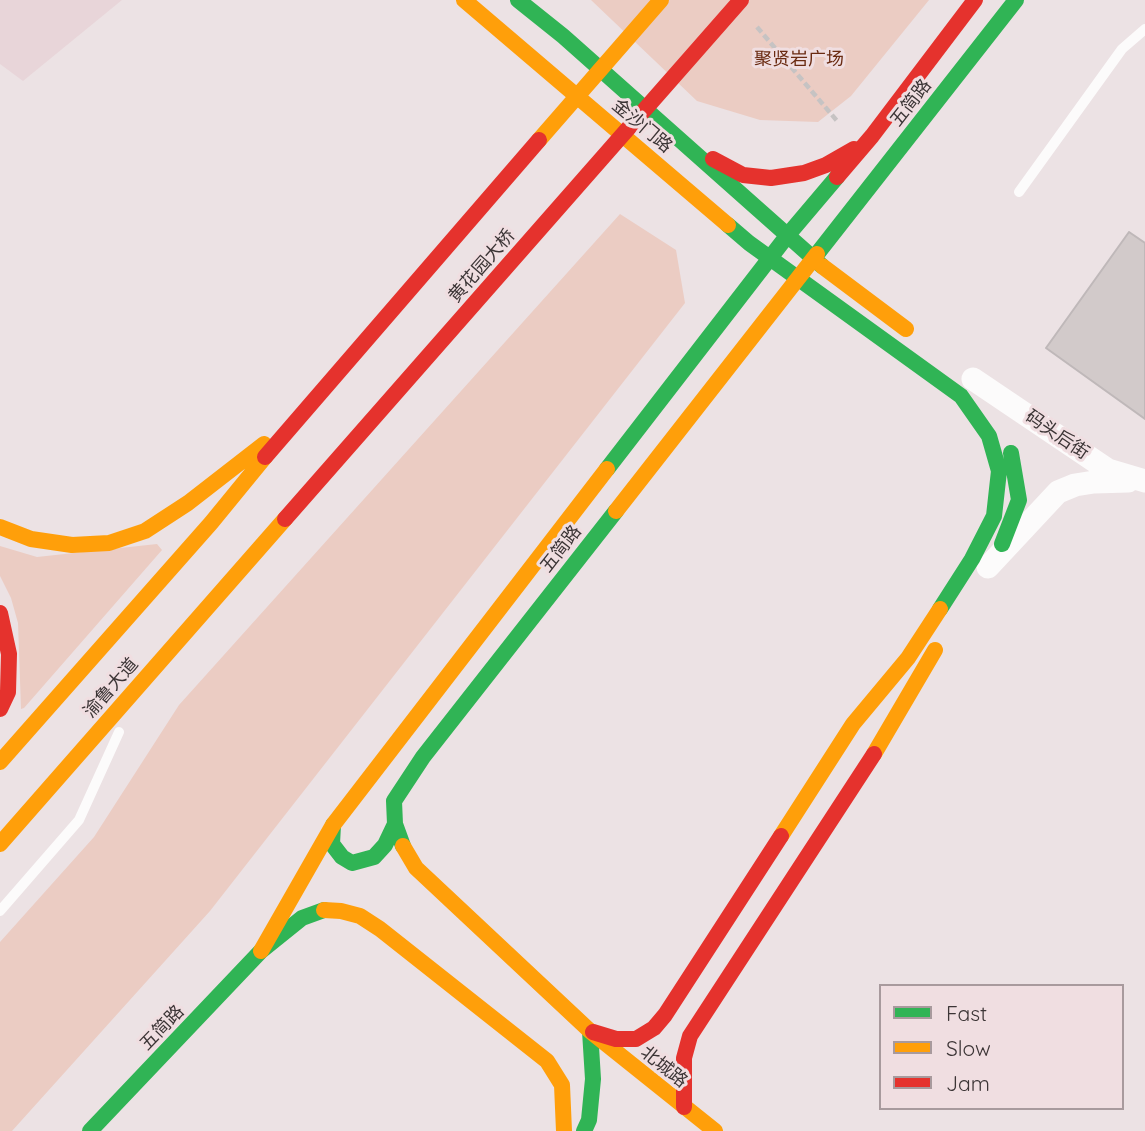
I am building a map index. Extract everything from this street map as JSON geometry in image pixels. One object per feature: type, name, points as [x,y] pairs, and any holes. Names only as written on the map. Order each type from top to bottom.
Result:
[{"type":"main road","name":"金沙门路","points":[[464,0],[770,259],[961,397],[989,436],[999,471],[995,516],[972,559],[908,658],[853,724],[665,1015],[654,1028],[636,1039],[616,1039],[590,1031]]},
{"type":"main road","name":"金沙门路","points":[[518,0],[563,36],[811,260],[919,339]]},
{"type":"main road","points":[[0,527],[31,539],[72,545],[109,543],[145,531],[188,503],[290,425],[661,0]]},
{"type":"main road","name":"黄花园大桥","points":[[251,558],[741,0]]},
{"type":"main road","name":"五简路","points":[[261,951],[333,825],[787,236],[872,136],[975,0]]},
{"type":"main road","name":"五简路","points":[[395,824],[394,801],[423,757],[1016,0]]},
{"type":"main road","points":[[678,141],[743,176],[771,178],[804,173],[825,166],[872,136]]},
{"type":"main road","points":[[968,375],[990,404],[1001,428],[1014,464],[1019,500],[1010,528],[987,570]]},
{"type":"main road","name":"渝鲁大道","points":[[0,762],[211,523],[290,425]]},
{"type":"main road","name":"渝鲁大道","points":[[0,844],[251,558]]},
{"type":"main road","points":[[0,613],[9,654],[8,692],[0,709]]},
{"type":"main road","points":[[684,1107],[684,1058],[690,1035],[883,741],[922,670],[945,635]]},
{"type":"main road","points":[[333,825],[332,844],[342,857],[352,863],[374,857],[385,845],[395,824]]},
{"type":"main road","points":[[395,824],[404,849],[416,867],[590,1031],[593,1079],[589,1119],[584,1131]]},
{"type":"main road","name":"五简路","points":[[90,1131],[261,951],[302,918],[323,910],[360,916],[380,929],[547,1061],[562,1086],[564,1131]]},
{"type":"main road","name":"北城路","points":[[590,1031],[715,1131]]},
{"type":"street","name":"码头后街","points":[[968,375],[1108,470],[1145,481],[1094,481],[1058,492],[987,570]]},
{"type":"lane","points":[[1019,192],[1122,49],[1145,29]]},
{"type":"lane","points":[[127,715],[143,680]]},
{"type":"lane","points":[[0,911],[79,820],[122,727]]},
{"type":"path","points":[[751,20],[838,122]]},
{"type":"shaded area","points":[[0,0],[122,0],[23,81],[0,64]]},
{"type":"green space","name":"聚贤岩广场","points":[[591,0],[929,0],[851,96],[818,122],[760,120],[697,101]]},
{"type":"green space","points":[[620,214],[676,250],[685,303],[210,911],[12,1131],[0,1131],[0,942],[94,837],[179,705]]},
{"type":"green space","points":[[157,544],[162,550],[21,709],[18,623],[11,598],[0,576],[0,546],[37,557]]},
{"type":"building","points":[[1129,232],[1145,243],[1145,419],[1046,348]]},
{"type":"traffic: fast","points":[[518,0],[563,36],[822,266]]},
{"type":"traffic: fast","points":[[817,254],[1016,0]]},
{"type":"traffic: fast","points":[[607,469],[787,236],[837,177]]},
{"type":"traffic: fast","points":[[728,225],[961,396],[989,436],[999,471],[994,516],[972,559],[940,609]]},
{"type":"traffic: fast","points":[[1002,544],[1019,500],[1011,453]]},
{"type":"traffic: fast","points":[[403,846],[395,824],[394,801],[423,757],[616,511]]},
{"type":"traffic: fast","points":[[333,825],[332,844],[342,857],[352,863],[374,857],[385,845],[395,824]]},
{"type":"traffic: fast","points":[[90,1131],[261,951],[302,918],[324,910]]},
{"type":"traffic: fast","points":[[584,1131],[589,1120],[593,1079],[590,1031]]},
{"type":"traffic: slow","points":[[464,0],[728,225]]},
{"type":"traffic: slow","points":[[539,140],[661,0]]},
{"type":"traffic: slow","points":[[616,511],[817,254]]},
{"type":"traffic: slow","points":[[822,266],[906,329]]},
{"type":"traffic: slow","points":[[0,527],[31,539],[72,545],[109,543],[145,531],[188,503],[264,444]]},
{"type":"traffic: slow","points":[[0,762],[211,523],[265,457]]},
{"type":"traffic: slow","points":[[261,951],[333,825],[607,469]]},
{"type":"traffic: slow","points":[[0,844],[285,519]]},
{"type":"traffic: slow","points":[[781,836],[853,724],[908,658],[940,609]]},
{"type":"traffic: slow","points":[[874,754],[935,650]]},
{"type":"traffic: slow","points":[[403,846],[416,868],[590,1031],[715,1131]]},
{"type":"traffic: slow","points":[[324,910],[360,916],[380,929],[547,1061],[562,1085],[564,1131]]},
{"type":"traffic: jam","points":[[285,519],[741,0]]},
{"type":"traffic: jam","points":[[837,177],[872,136],[975,0]]},
{"type":"traffic: jam","points":[[265,457],[539,140]]},
{"type":"traffic: jam","points":[[713,159],[743,175],[771,178],[804,173],[826,165],[854,149]]},
{"type":"traffic: jam","points":[[0,613],[9,654],[8,692],[0,709]]},
{"type":"traffic: jam","points":[[684,1107],[684,1058],[690,1036],[874,754]]},
{"type":"traffic: jam","points":[[593,1032],[616,1039],[636,1039],[654,1028],[781,836]]}]
